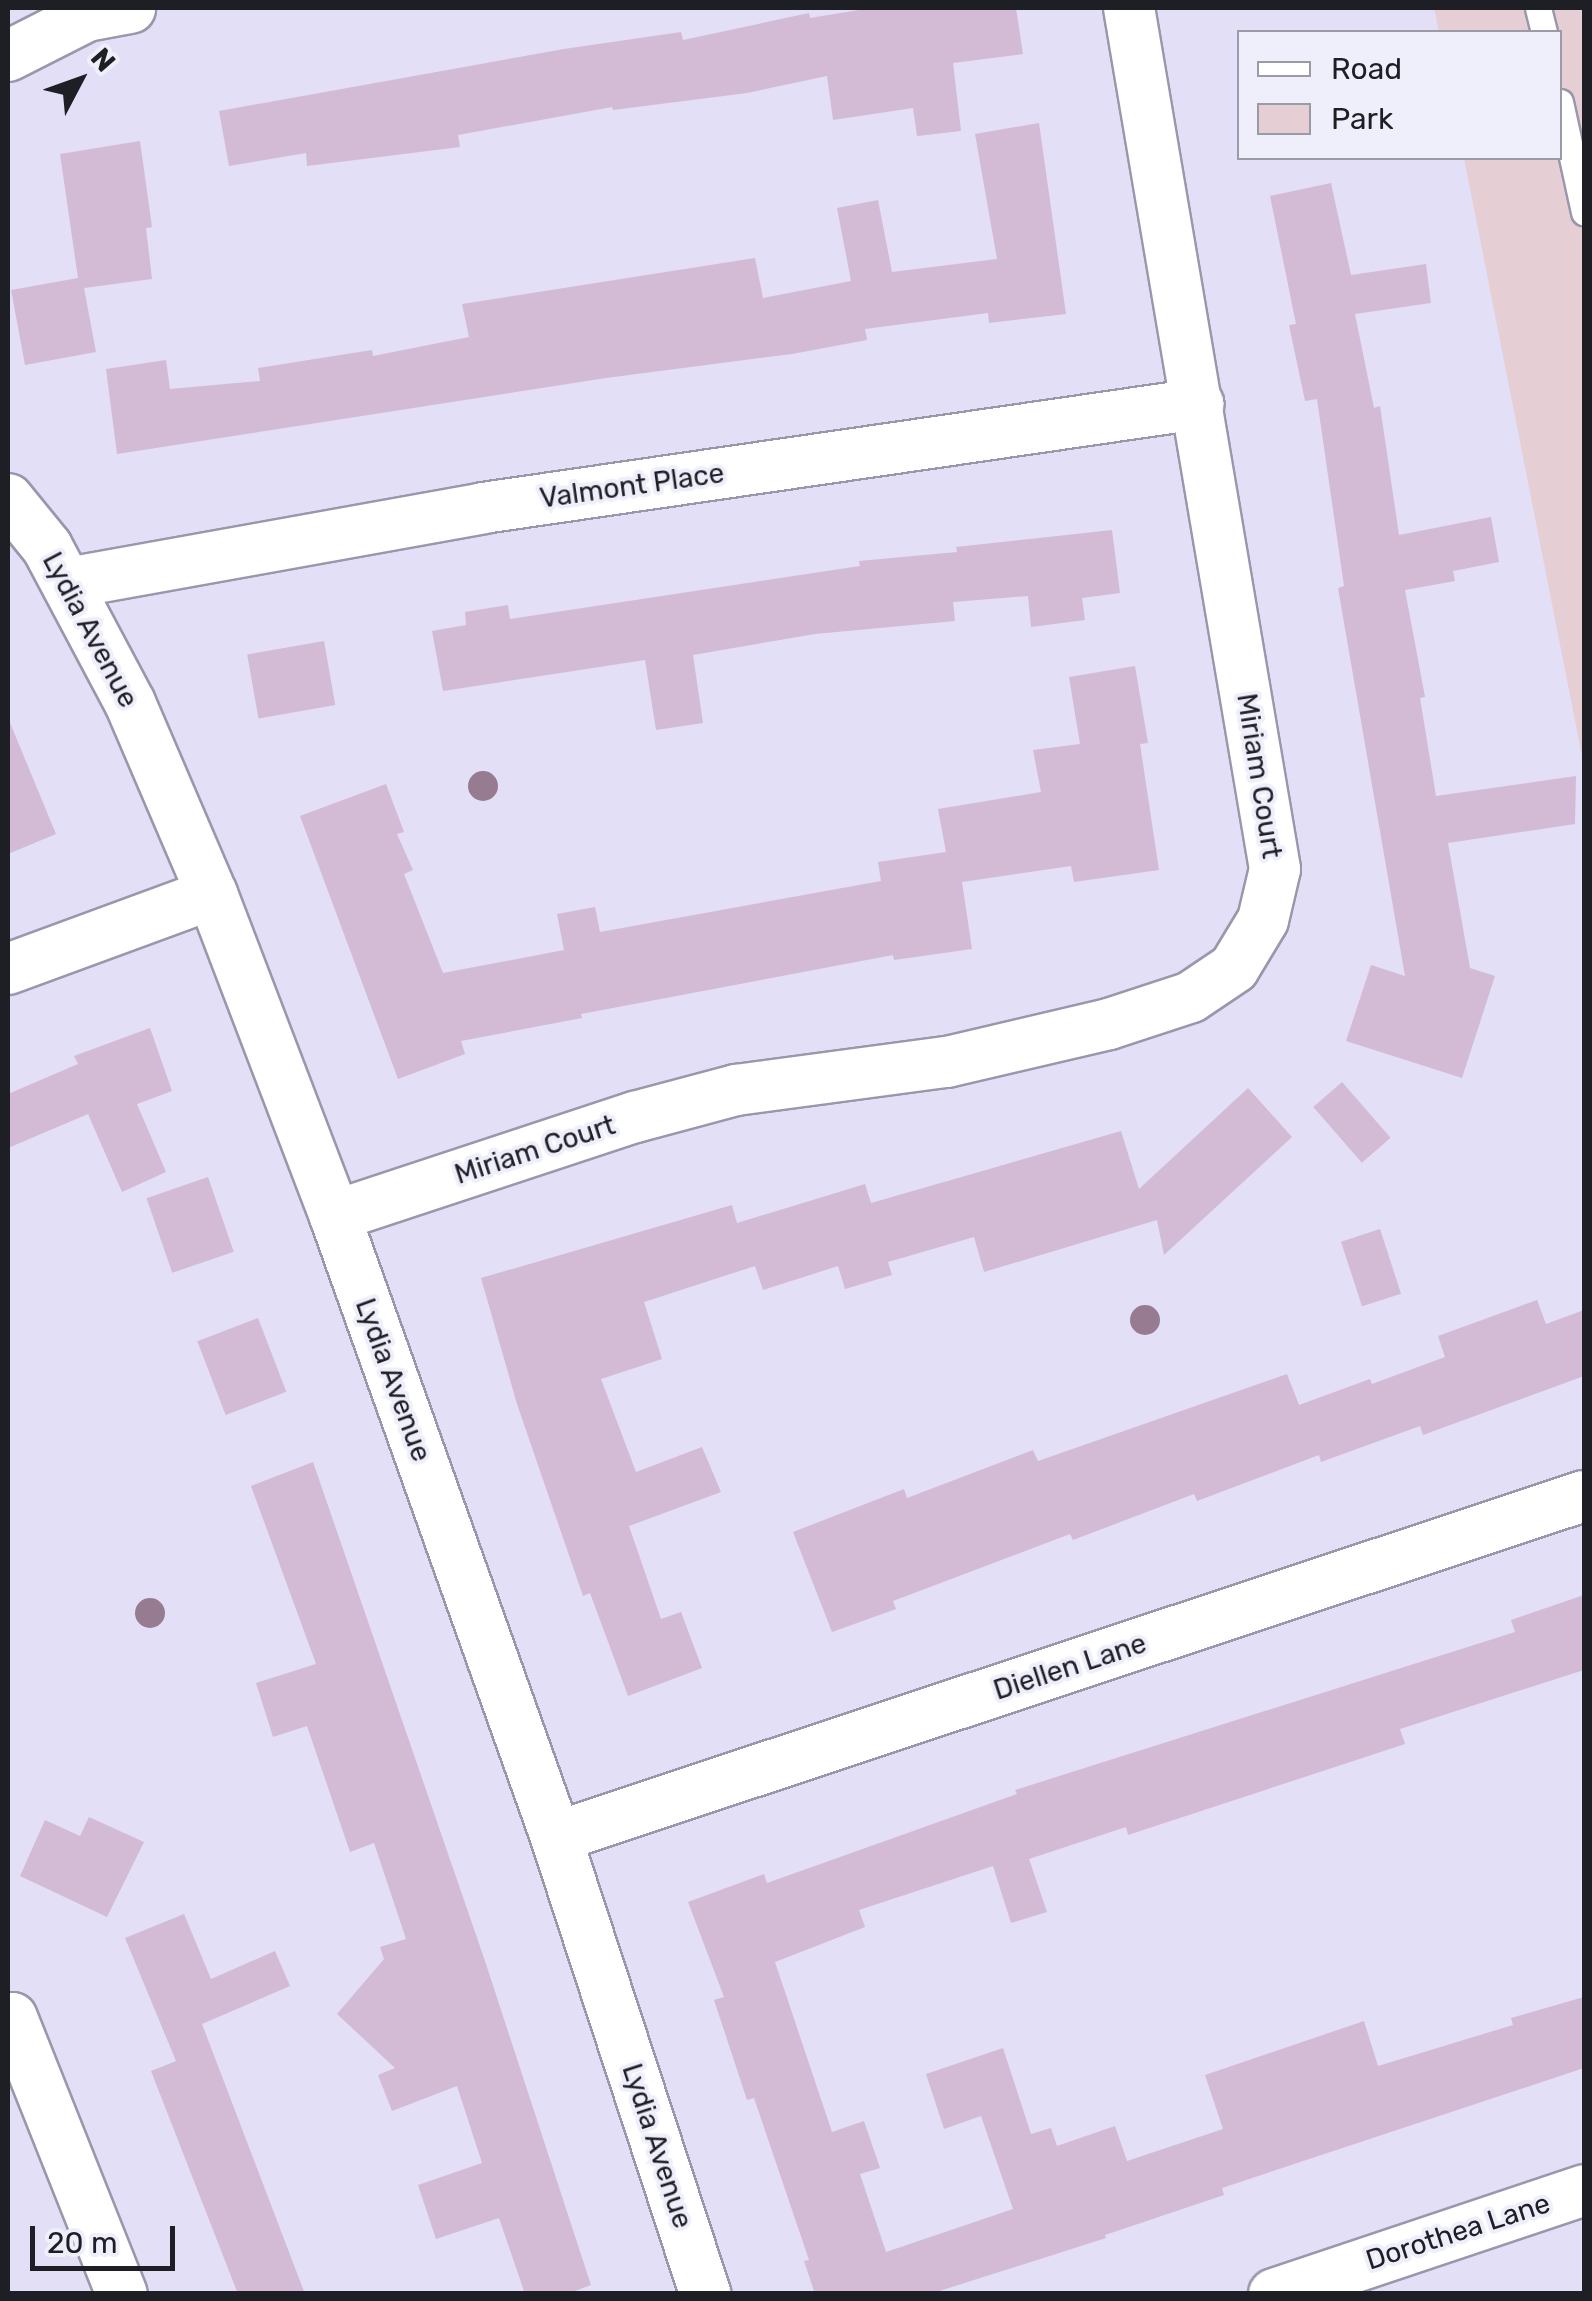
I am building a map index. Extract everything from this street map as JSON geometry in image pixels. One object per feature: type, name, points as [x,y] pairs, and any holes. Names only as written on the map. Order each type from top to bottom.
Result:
[{"type":"street","points":[[8,56],[87,16],[130,8]]},
{"type":"street","name":"Miriam Court","points":[[335,1216],[635,1117],[736,1090],[947,1062],[1109,1024],[1191,997],[1234,968],[1262,920],[1275,869],[1128,8]]},
{"type":"street","name":"Valmont Place","points":[[68,583],[483,508],[1198,404]]},
{"type":"street","name":"Lydia Avenue","points":[[8,499],[47,547],[130,702],[212,894],[335,1216],[556,1837],[705,2294]]},
{"type":"street","points":[[8,969],[212,894]]},
{"type":"street","name":"Diellen Lane","points":[[556,1837],[1584,1496]]},
{"type":"street","points":[[8,2019],[12,2018],[122,2294]]},
{"type":"street","name":"Dorothea Lane","points":[[1274,2294],[1584,2190]]},
{"type":"lane","points":[[1562,111],[1584,212]]},
{"type":"green space","points":[[1434,8],[1584,8],[1584,766],[1464,160],[1562,160],[1562,30],[1439,30]]},
{"type":"building","points":[[871,8],[1016,8],[1023,54],[953,63],[961,131],[917,136],[913,108],[833,120],[827,76],[747,93],[613,110],[612,107],[458,135],[460,147],[307,166],[306,153],[229,166],[219,111],[564,49],[681,32],[683,40],[809,13],[810,18]]},
{"type":"building","points":[[1039,123],[1066,314],[989,323],[988,313],[865,329],[867,340],[792,354],[606,378],[117,454],[106,369],[166,360],[170,389],[260,381],[258,368],[372,350],[373,356],[469,337],[462,304],[755,258],[763,298],[851,281],[837,208],[878,200],[892,272],[997,259],[975,134]]},
{"type":"building","points":[[140,141],[152,227],[146,228],[152,279],[84,288],[96,352],[25,365],[11,290],[78,278],[60,154]]},
{"type":"building","points":[[1331,183],[1351,275],[1426,264],[1431,303],[1355,314],[1374,408],[1380,406],[1399,535],[1491,517],[1499,562],[1453,571],[1455,581],[1405,590],[1425,697],[1420,698],[1436,796],[1576,776],[1575,824],[1448,843],[1470,968],[1495,976],[1462,1078],[1346,1041],[1371,965],[1405,976],[1338,588],[1344,586],[1317,399],[1305,401],[1289,325],[1296,324],[1270,196]]},
{"type":"building","points":[[1112,530],[1120,593],[1082,598],[1085,620],[1031,627],[1028,596],[953,602],[955,621],[815,634],[693,655],[703,723],[656,730],[645,660],[443,691],[432,631],[466,625],[465,612],[508,605],[510,619],[860,566],[859,561]]},
{"type":"building","points":[[324,641],[335,705],[258,719],[247,655]]},
{"type":"building","points":[[1135,666],[1148,743],[1140,744],[1159,870],[1074,882],[1071,866],[962,882],[972,949],[894,960],[893,955],[581,1014],[582,1018],[461,1041],[465,1054],[398,1079],[300,816],[386,784],[404,832],[397,834],[413,870],[404,874],[443,973],[564,950],[557,914],[595,907],[600,932],[881,881],[878,862],[946,852],[938,809],[1041,792],[1033,750],[1080,744],[1069,677]]},
{"type":"building","points":[[8,718],[56,834],[8,854]]},
{"type":"building","points":[[150,1028],[172,1091],[137,1104],[166,1172],[122,1192],[88,1114],[8,1148],[8,1094],[78,1064],[74,1056]]},
{"type":"building","points":[[1342,1082],[1391,1138],[1362,1163],[1313,1107]]},
{"type":"building","points":[[1248,1088],[1292,1137],[1164,1255],[1157,1220],[984,1272],[974,1237],[888,1262],[892,1275],[845,1289],[838,1266],[763,1290],[755,1266],[644,1302],[662,1359],[601,1379],[636,1472],[702,1447],[721,1492],[629,1526],[661,1619],[681,1612],[702,1668],[628,1696],[590,1593],[583,1596],[517,1404],[481,1278],[732,1205],[737,1223],[865,1184],[871,1203],[1121,1131],[1139,1189]]},
{"type":"building","points":[[208,1177],[234,1252],[172,1273],[147,1198]]},
{"type":"building","points":[[1380,1229],[1401,1294],[1362,1306],[1341,1242]]},
{"type":"building","points":[[1537,1300],[1546,1324],[1584,1310],[1584,1376],[1423,1435],[1420,1426],[1321,1462],[1319,1455],[1197,1501],[1194,1494],[1073,1540],[1070,1534],[893,1601],[896,1609],[832,1632],[793,1532],[904,1489],[907,1498],[1033,1450],[1038,1461],[1287,1374],[1299,1405],[1370,1379],[1372,1384],[1445,1357],[1438,1336]]},
{"type":"building","points":[[258,1318],[286,1392],[226,1415],[197,1341]]},
{"type":"building","points":[[313,1462],[485,1961],[591,2285],[567,2294],[525,2294],[499,2218],[436,2239],[418,2185],[482,2163],[457,2086],[392,2111],[378,2075],[395,2068],[337,2014],[384,1959],[380,1947],[406,1939],[374,1843],[350,1852],[307,1726],[273,1737],[256,1683],[316,1664],[251,1486]]},
{"type":"building","points":[[1584,1595],[1584,1670],[1400,1729],[1405,1744],[1128,1835],[1126,1827],[1029,1859],[1047,1912],[1011,1923],[993,1866],[859,1910],[865,1927],[775,1962],[832,2132],[864,2121],[880,2168],[860,2174],[886,2252],[1013,2209],[981,2116],[944,2129],[926,2074],[1003,2048],[1031,2134],[1051,2128],[1057,2146],[1115,2126],[1127,2161],[1223,2129],[1205,2075],[1364,2021],[1378,2066],[1513,2025],[1511,2018],[1584,1997],[1584,2068],[1222,2188],[1224,2195],[1105,2235],[1106,2238],[930,2294],[815,2294],[804,2261],[809,2260],[754,2098],[747,2100],[714,2000],[724,1997],[688,1902],[764,1874],[767,1883],[1017,1794],[1015,1790],[1515,1632],[1511,1620]]},
{"type":"building","points":[[89,1817],[144,1842],[107,1917],[20,1876],[45,1820],[80,1836]]},
{"type":"building","points":[[184,1914],[211,1979],[275,1951],[290,1986],[202,2024],[305,2294],[238,2294],[151,2071],[176,2061],[125,1938]]}]
